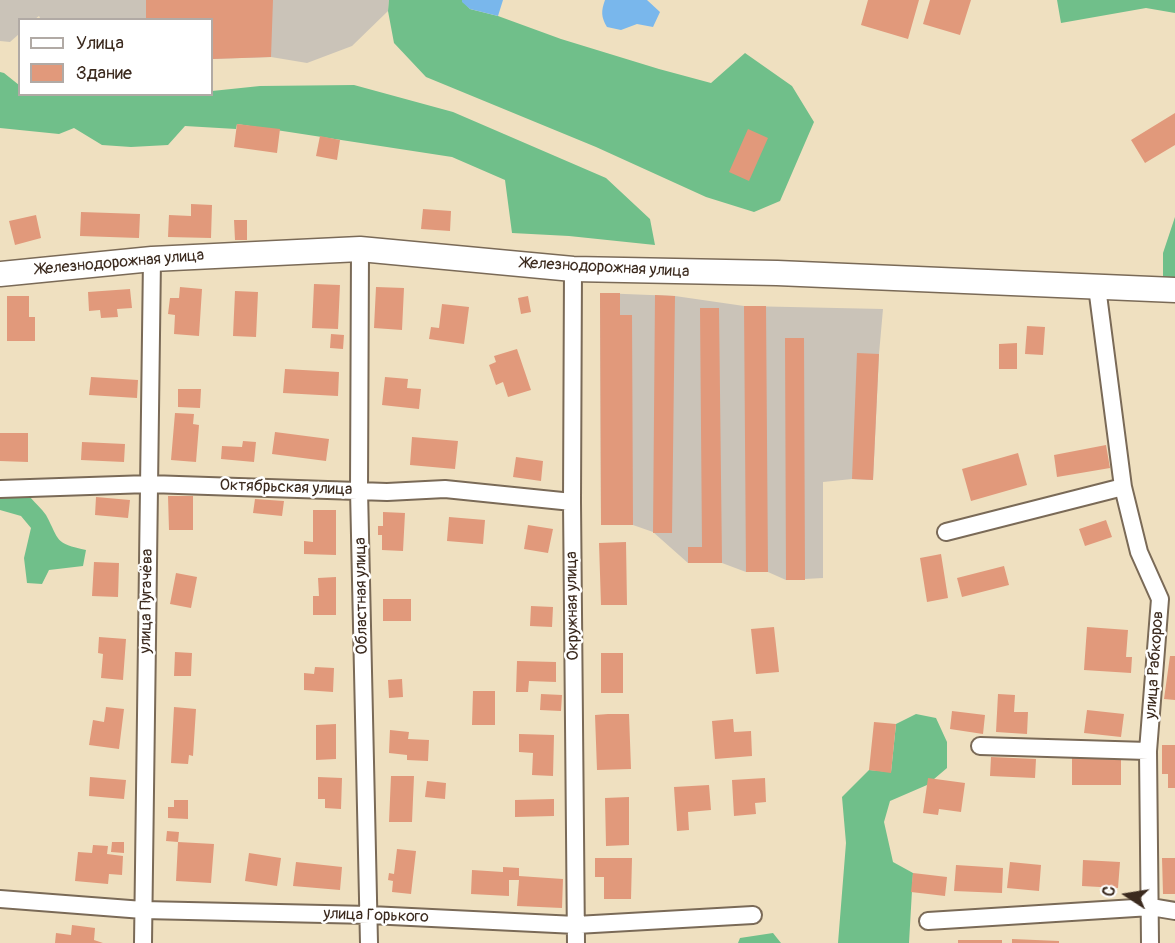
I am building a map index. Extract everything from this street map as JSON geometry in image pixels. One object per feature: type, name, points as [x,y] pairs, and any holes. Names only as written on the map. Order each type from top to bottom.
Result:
[{"type":"street","name":"Железнодорожная улица","points":[[0,274],[152,259],[360,249],[573,269],[777,273],[1175,291]]},
{"type":"street","name":"Областная улица","points":[[360,249],[359,490],[369,943]]},
{"type":"street","name":"улица Пугачёва","points":[[143,943],[152,259]]},
{"type":"street","name":"Окружная улица","points":[[573,269],[572,502],[576,943]]},
{"type":"street","name":"улица Рабкоров","points":[[1097,287],[1123,487],[1139,552],[1168,602],[1148,751],[1150,943]]},
{"type":"street","name":"Октябрьская улица","points":[[0,489],[149,484],[387,492],[445,489],[572,502]]},
{"type":"street","points":[[945,532],[1123,487]]},
{"type":"street","points":[[980,746],[1148,751]]},
{"type":"street","name":"улица Горького","points":[[0,899],[143,910],[370,915],[576,925],[753,915]]},
{"type":"street","points":[[928,921],[1151,907],[1175,911]]},
{"type":"shaded area","points":[[0,0],[389,0],[388,11],[352,46],[307,63],[271,57],[213,59],[213,18],[40,18],[39,16],[18,18],[18,35],[10,42],[0,41]]},
{"type":"shaded area","points":[[600,293],[675,296],[744,306],[883,309],[873,480],[852,479],[823,482],[823,578],[786,580],[768,572],[746,572],[722,563],[688,563],[653,532],[633,525],[601,525]]},
{"type":"green space","points":[[389,0],[462,0],[470,9],[498,16],[561,39],[711,83],[745,53],[792,86],[814,122],[780,201],[754,212],[706,197],[596,147],[426,77],[394,43],[388,11]]},
{"type":"green space","points":[[1057,0],[1175,0],[1175,13],[1146,8],[1061,23]]},
{"type":"green space","points":[[0,72],[18,84],[18,96],[213,96],[213,91],[260,86],[354,85],[453,112],[606,178],[650,219],[655,245],[512,233],[505,180],[452,157],[237,124],[236,129],[185,126],[168,145],[131,147],[102,145],[74,128],[59,134],[0,128]]},
{"type":"green space","points":[[1175,217],[1175,278],[1163,278],[1163,253]]},
{"type":"green space","points":[[30,497],[46,515],[59,540],[86,550],[83,566],[49,570],[42,584],[27,583],[24,558],[31,528],[21,516],[0,510],[0,498]]},
{"type":"green space","points":[[916,714],[936,718],[947,742],[947,768],[927,785],[890,801],[884,822],[893,862],[913,873],[909,943],[838,943],[846,843],[842,797],[869,770],[891,772],[896,724]]},
{"type":"green space","points":[[773,933],[781,943],[738,943],[740,938]]},
{"type":"water","points":[[462,0],[503,0],[498,16],[470,9]]},
{"type":"water","points":[[605,0],[647,0],[660,12],[653,27],[637,24],[621,30],[607,27],[602,14]]},
{"type":"building","points":[[146,0],[273,0],[271,57],[213,59],[213,18],[146,18]]},
{"type":"building","points":[[868,0],[919,0],[908,39],[861,25]]},
{"type":"building","points":[[930,0],[971,0],[960,35],[923,24]]},
{"type":"building","points":[[1175,113],[1175,145],[1145,163],[1131,140]]},
{"type":"building","points":[[237,124],[280,129],[277,153],[234,147]]},
{"type":"building","points":[[748,129],[768,138],[749,181],[729,172]]},
{"type":"building","points":[[320,136],[340,140],[337,160],[316,156]]},
{"type":"building","points":[[191,204],[212,205],[211,238],[168,237],[169,215],[191,216]]},
{"type":"building","points":[[423,209],[451,211],[450,231],[421,229]]},
{"type":"building","points":[[81,212],[140,214],[139,238],[80,236]]},
{"type":"building","points":[[36,215],[41,238],[15,245],[9,221]]},
{"type":"building","points":[[234,220],[247,220],[247,240],[235,240]]},
{"type":"building","points":[[314,284],[340,285],[338,329],[312,328]]},
{"type":"building","points":[[180,287],[202,289],[199,336],[174,334],[175,315],[168,314],[170,298],[179,298]]},
{"type":"building","points":[[376,287],[404,288],[402,330],[374,328]]},
{"type":"building","points":[[130,289],[132,308],[117,309],[118,317],[101,318],[100,310],[89,311],[88,292]]},
{"type":"building","points":[[235,291],[258,292],[256,337],[233,336]]},
{"type":"building","points":[[600,293],[620,293],[620,315],[632,315],[633,525],[601,525]]},
{"type":"building","points":[[655,295],[675,296],[672,533],[653,533]]},
{"type":"building","points":[[7,296],[29,296],[29,317],[35,317],[35,341],[7,341]]},
{"type":"building","points":[[528,296],[531,312],[521,314],[518,298]]},
{"type":"building","points":[[442,304],[469,307],[464,344],[429,339],[431,327],[439,328]]},
{"type":"building","points":[[744,306],[766,306],[768,572],[746,572]]},
{"type":"building","points":[[700,308],[719,308],[722,563],[688,563],[688,547],[702,547]]},
{"type":"building","points":[[1027,326],[1045,327],[1043,355],[1025,354]]},
{"type":"building","points":[[331,334],[344,335],[343,349],[330,348]]},
{"type":"building","points":[[785,338],[804,338],[805,580],[786,580]]},
{"type":"building","points":[[1017,343],[1017,369],[999,369],[999,344]]},
{"type":"building","points":[[517,349],[531,390],[508,397],[503,382],[496,385],[489,365],[496,362],[494,356]]},
{"type":"building","points":[[857,353],[879,354],[873,480],[852,479]]},
{"type":"building","points":[[285,369],[339,372],[338,396],[283,393]]},
{"type":"building","points":[[91,377],[138,380],[137,398],[89,395]]},
{"type":"building","points":[[385,377],[408,379],[407,388],[421,389],[419,409],[382,405]]},
{"type":"building","points":[[178,389],[201,389],[200,408],[178,407]]},
{"type":"building","points":[[175,413],[194,414],[193,424],[199,425],[196,462],[171,460]]},
{"type":"building","points":[[275,432],[329,439],[326,461],[272,454]]},
{"type":"building","points":[[0,433],[28,433],[28,462],[0,461]]},
{"type":"building","points":[[412,437],[458,441],[455,469],[410,465]]},
{"type":"building","points":[[243,441],[256,442],[254,462],[221,459],[222,446],[242,447]]},
{"type":"building","points":[[82,442],[125,444],[124,462],[81,460]]},
{"type":"building","points":[[1106,445],[1110,468],[1057,477],[1054,455]]},
{"type":"building","points":[[1018,453],[1027,485],[971,501],[962,469]]},
{"type":"building","points":[[516,457],[543,461],[541,481],[513,477]]},
{"type":"building","points":[[168,496],[193,496],[193,530],[169,530]]},
{"type":"building","points":[[96,497],[130,500],[128,518],[95,515]]},
{"type":"building","points":[[255,499],[284,501],[282,516],[253,513]]},
{"type":"building","points":[[313,510],[336,510],[336,555],[304,554],[304,541],[313,542]]},
{"type":"building","points":[[383,512],[405,513],[403,551],[382,550],[382,535],[378,535],[378,526],[383,526]]},
{"type":"building","points":[[449,517],[485,520],[483,544],[447,541]]},
{"type":"building","points":[[1106,520],[1112,537],[1085,546],[1079,529]]},
{"type":"building","points":[[528,525],[553,529],[548,553],[524,549]]},
{"type":"building","points":[[626,542],[627,605],[601,605],[599,543]]},
{"type":"building","points":[[941,554],[948,598],[927,602],[920,558]]},
{"type":"building","points":[[94,562],[119,563],[118,597],[92,596]]},
{"type":"building","points":[[1004,566],[1009,585],[962,597],[957,578]]},
{"type":"building","points":[[176,573],[197,577],[191,608],[170,604]]},
{"type":"building","points":[[336,577],[336,615],[313,615],[313,596],[319,596],[318,578]]},
{"type":"building","points":[[383,599],[411,599],[411,621],[383,621]]},
{"type":"building","points":[[531,606],[553,607],[552,627],[530,626]]},
{"type":"building","points":[[774,627],[779,672],[756,674],[751,629]]},
{"type":"building","points":[[1087,627],[1128,630],[1126,657],[1132,657],[1131,673],[1084,670]]},
{"type":"building","points":[[99,637],[126,639],[123,680],[101,678],[103,654],[98,653]]},
{"type":"building","points":[[175,652],[192,653],[191,676],[174,676]]},
{"type":"building","points":[[601,653],[623,653],[623,693],[601,693]]},
{"type":"building","points":[[1170,656],[1175,656],[1175,700],[1164,699]]},
{"type":"building","points":[[517,661],[556,662],[556,682],[529,681],[528,692],[516,692]]},
{"type":"building","points":[[315,667],[334,668],[333,692],[304,690],[304,673],[314,674]]},
{"type":"building","points":[[402,679],[403,697],[389,698],[388,680]]},
{"type":"building","points":[[473,691],[495,691],[495,725],[472,725]]},
{"type":"building","points":[[541,694],[562,695],[561,711],[540,710]]},
{"type":"building","points":[[998,694],[1015,695],[1014,712],[1028,712],[1027,734],[996,732]]},
{"type":"building","points":[[106,707],[124,709],[119,749],[89,745],[93,720],[104,722]]},
{"type":"building","points":[[174,707],[196,709],[193,756],[189,755],[188,764],[171,763]]},
{"type":"building","points":[[1087,710],[1124,714],[1121,737],[1084,733]]},
{"type":"building","points":[[952,711],[985,715],[983,734],[950,729]]},
{"type":"building","points":[[629,714],[631,769],[597,770],[595,715]]},
{"type":"building","points":[[733,719],[734,732],[751,731],[752,756],[715,759],[712,721]]},
{"type":"building","points":[[874,722],[896,724],[891,773],[869,770]]},
{"type":"building","points":[[336,724],[336,759],[316,760],[316,725]]},
{"type":"building","points":[[390,730],[409,732],[408,739],[429,740],[428,761],[407,760],[407,755],[389,753]]},
{"type":"building","points":[[519,734],[554,735],[553,776],[532,775],[533,753],[519,752]]},
{"type":"building","points":[[1162,745],[1175,745],[1175,788],[1168,788],[1168,774],[1162,774]]},
{"type":"building","points":[[991,757],[1036,759],[1035,778],[990,776]]},
{"type":"building","points":[[1072,758],[1121,759],[1121,785],[1072,785]]},
{"type":"building","points":[[391,776],[414,776],[412,822],[389,822]]},
{"type":"building","points":[[90,777],[126,780],[124,799],[89,796]]},
{"type":"building","points":[[318,777],[342,778],[341,809],[325,808],[325,799],[318,799]]},
{"type":"building","points":[[765,778],[766,802],[755,803],[756,814],[734,816],[732,780]]},
{"type":"building","points":[[928,778],[965,783],[961,812],[939,809],[938,815],[923,813]]},
{"type":"building","points":[[427,781],[446,783],[445,799],[425,797]]},
{"type":"building","points":[[709,785],[711,810],[688,812],[689,830],[677,831],[674,787]]},
{"type":"building","points":[[629,797],[629,845],[606,846],[605,798]]},
{"type":"building","points":[[554,799],[554,816],[515,817],[515,800]]},
{"type":"building","points":[[174,800],[188,800],[188,819],[168,818],[168,807],[174,807]]},
{"type":"building","points":[[167,831],[179,832],[178,842],[166,841]]},
{"type":"building","points":[[112,842],[124,842],[124,853],[111,852]]},
{"type":"building","points":[[178,842],[214,844],[211,883],[176,881]]},
{"type":"building","points":[[93,845],[108,846],[107,854],[123,856],[122,875],[109,874],[108,884],[75,881],[78,852],[92,853]]},
{"type":"building","points":[[397,849],[416,851],[411,894],[392,892],[393,881],[388,880],[389,873],[394,874]]},
{"type":"building","points":[[249,853],[281,858],[277,886],[245,881]]},
{"type":"building","points":[[595,858],[632,858],[631,899],[604,899],[604,877],[595,877]]},
{"type":"building","points":[[1162,858],[1175,858],[1175,894],[1163,894]]},
{"type":"building","points":[[1083,860],[1120,862],[1118,888],[1082,886]]},
{"type":"building","points":[[296,862],[342,867],[340,890],[293,886]]},
{"type":"building","points":[[1010,862],[1041,865],[1039,891],[1007,888]]},
{"type":"building","points":[[956,865],[1003,868],[1002,893],[954,891]]},
{"type":"building","points":[[503,867],[519,868],[519,876],[563,879],[562,908],[517,906],[519,880],[509,880],[509,896],[471,894],[472,870],[503,872]]},
{"type":"building","points":[[913,873],[947,877],[945,896],[911,892]]},
{"type":"building","points":[[72,925],[95,928],[94,940],[103,943],[55,943],[56,933],[71,935]]},
{"type":"building","points":[[1012,939],[1059,941],[1059,943],[1012,943]]},
{"type":"building","points":[[958,940],[1002,940],[1002,943],[958,943]]}]
